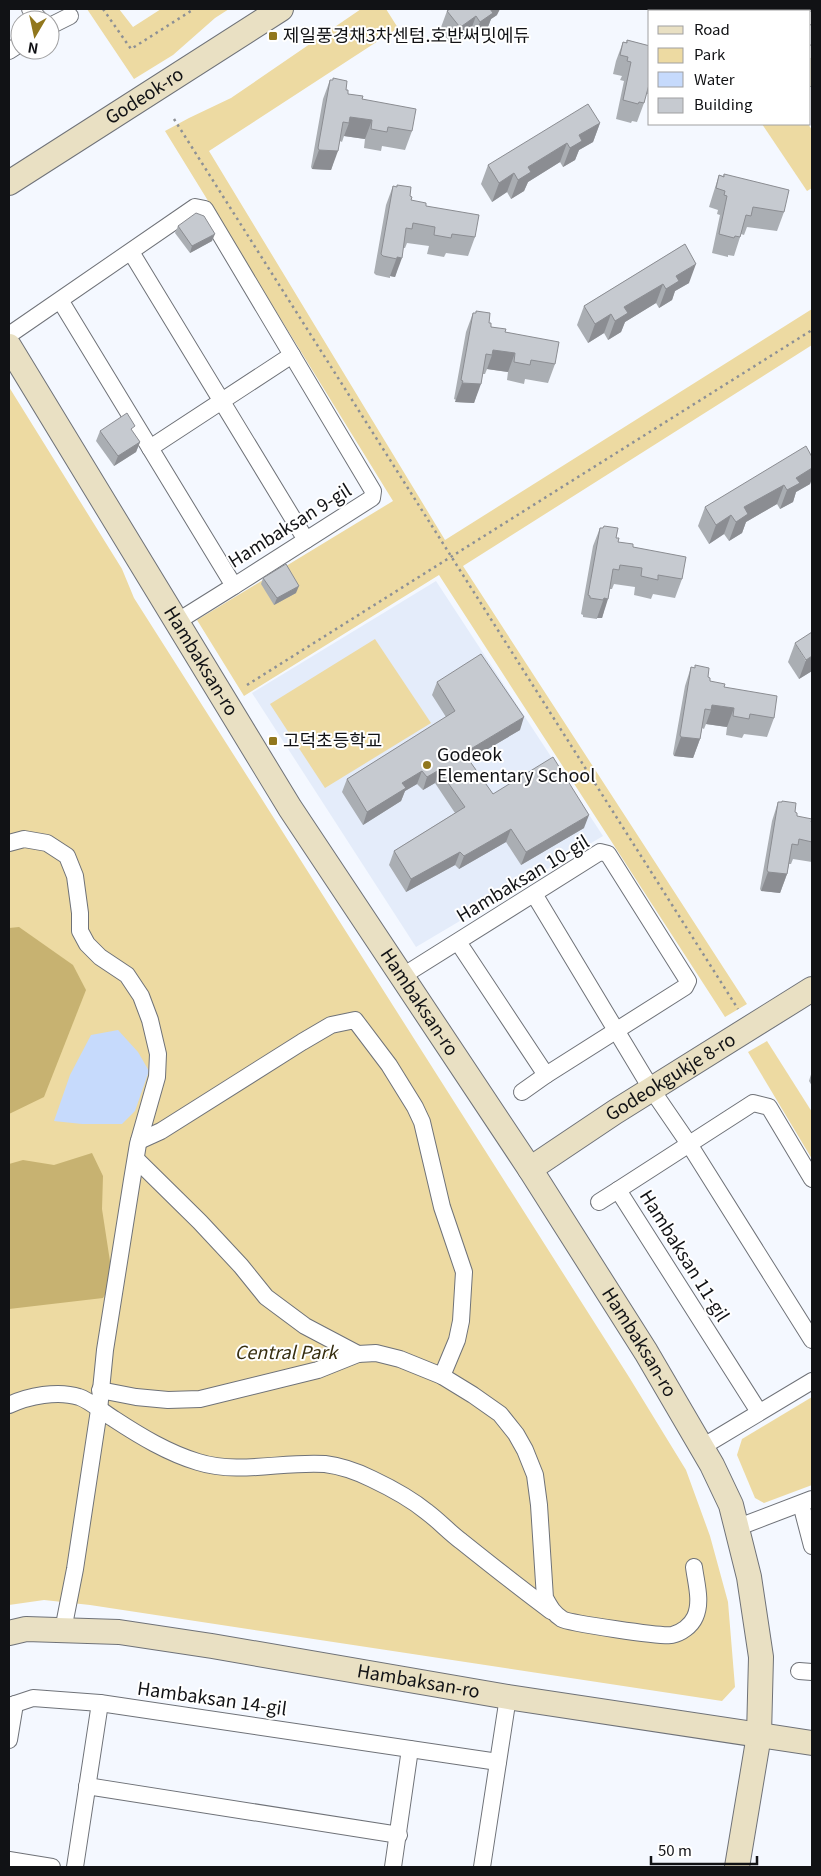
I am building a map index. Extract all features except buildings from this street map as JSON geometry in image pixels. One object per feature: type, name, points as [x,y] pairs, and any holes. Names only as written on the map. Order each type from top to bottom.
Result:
[{"type":"street","name":"Godeok-ro","points":[[9,183],[281,9]]},
{"type":"street","points":[[60,21],[70,16]]},
{"type":"street","name":"Hambaksan 9-gil","points":[[9,335],[195,207],[205,209],[374,491],[372,498],[234,586],[60,300]]},
{"type":"street","points":[[131,252],[306,540]]},
{"type":"street","name":"Hambaksan-ro","points":[[9,346],[290,808],[530,1169],[646,1352],[702,1446],[731,1505],[749,1577],[761,1657],[759,1735],[508,1697],[212,1646],[118,1632],[26,1629],[9,1633]]},
{"type":"street","points":[[150,448],[292,354]]},
{"type":"street","points":[[178,621],[234,586]]},
{"type":"street","points":[[9,843],[24,839],[47,844],[67,856],[75,876],[80,913],[80,931],[87,944],[100,958],[127,976],[141,996],[150,1020],[158,1054],[157,1077],[136,1159],[105,1350],[76,1569],[63,1630]]},
{"type":"street","name":"Hambaksan 10-gil","points":[[401,977],[600,852],[608,854],[688,980],[685,988],[546,1075],[458,942]]},
{"type":"street","points":[[534,894],[652,1090],[689,1144],[812,1340]]},
{"type":"street","name":"Godeokgukje 8-ro","points":[[530,1169],[812,989]]},
{"type":"street","points":[[140,1140],[161,1131],[331,1025],[355,1020],[389,1065],[416,1107],[422,1122],[442,1207],[464,1272],[461,1321],[457,1340],[442,1376]]},
{"type":"street","points":[[522,1092],[546,1075]]},
{"type":"street","name":"Hambaksan 11-gil","points":[[759,1412],[618,1190],[753,1103],[769,1107],[812,1179]]},
{"type":"street","points":[[136,1159],[200,1222],[241,1266],[266,1297],[305,1326],[358,1354]]},
{"type":"street","points":[[599,1202],[618,1190]]},
{"type":"street","points":[[100,1390],[136,1397],[168,1400],[200,1399],[318,1370],[358,1354],[376,1353],[400,1359],[442,1376],[500,1414],[516,1434],[525,1450],[535,1476],[546,1598],[552,1611]]},
{"type":"street","points":[[702,1446],[812,1381]]},
{"type":"street","points":[[9,1404],[24,1398],[65,1395],[80,1397],[98,1410],[165,1449],[198,1462],[222,1467],[325,1464],[342,1467],[370,1478],[399,1493],[426,1511],[509,1580],[564,1620],[649,1634],[670,1636],[680,1633],[689,1626],[695,1617],[698,1606],[698,1591],[694,1567]]},
{"type":"street","points":[[736,1528],[806,1501],[812,1546]]},
{"type":"street","points":[[482,1867],[508,1697]]},
{"type":"street","name":"Hambaksan 14-gil","points":[[12,1705],[33,1698],[100,1703],[498,1762]]},
{"type":"street","points":[[75,1867],[100,1703]]},
{"type":"street","points":[[9,1740],[12,1705]]},
{"type":"street","points":[[737,1867],[759,1735],[812,1743]]},
{"type":"street","points":[[393,1867],[410,1749]]},
{"type":"street","points":[[87,1786],[399,1835]]},
{"type":"street","points":[[9,1860],[52,1867]]},
{"type":"path","points":[[103,9],[132,49],[194,9]]},
{"type":"path","points":[[174,119],[738,1009]]},
{"type":"path","points":[[247,685],[812,330]]},
{"type":"shaded area","name":"Godeok Elementary School","points":[[436,581],[603,836],[416,947],[252,693]]},
{"type":"shaded area","points":[[19,927],[73,965],[86,990],[44,1097],[9,1114],[9,928]]},
{"type":"shaded area","points":[[92,1153],[103,1176],[102,1209],[113,1281],[103,1298],[9,1309],[9,1164],[23,1160],[54,1165]]},
{"type":"green space","points":[[87,9],[119,9],[133,27],[161,9],[229,9],[215,18],[173,55],[134,79]]},
{"type":"green space","points":[[361,9],[386,9],[398,28],[209,151],[445,540],[812,309],[812,345],[463,566],[747,1004],[725,1017],[439,575],[244,696],[197,620],[393,501],[165,131],[231,98]]},
{"type":"green space","points":[[763,125],[809,125],[812,130],[812,188],[807,191]]},
{"type":"green space","name":"Central Park","points":[[9,387],[122,569],[134,598],[629,1377],[686,1470],[710,1536],[728,1602],[735,1687],[722,1701],[90,1605],[44,1600],[9,1605]]},
{"type":"green space","points":[[375,639],[431,723],[325,788],[270,704]]},
{"type":"green space","points":[[767,1041],[812,1112],[812,1159],[748,1052]]},
{"type":"green space","points":[[812,1397],[812,1485],[764,1503],[755,1498],[737,1455],[742,1439]]},
{"type":"water","points":[[118,1030],[138,1052],[149,1071],[135,1111],[122,1124],[82,1124],[54,1121],[70,1075],[91,1035]]},
{"type":"place","name":"제일풍경채3차센텀.호반써밋에듀","points":[[273,36]]},
{"type":"place","name":"고덕초등학교","points":[[273,741]]},
{"type":"place","name":"Godeok Elementary School","points":[[427,765]]}]
